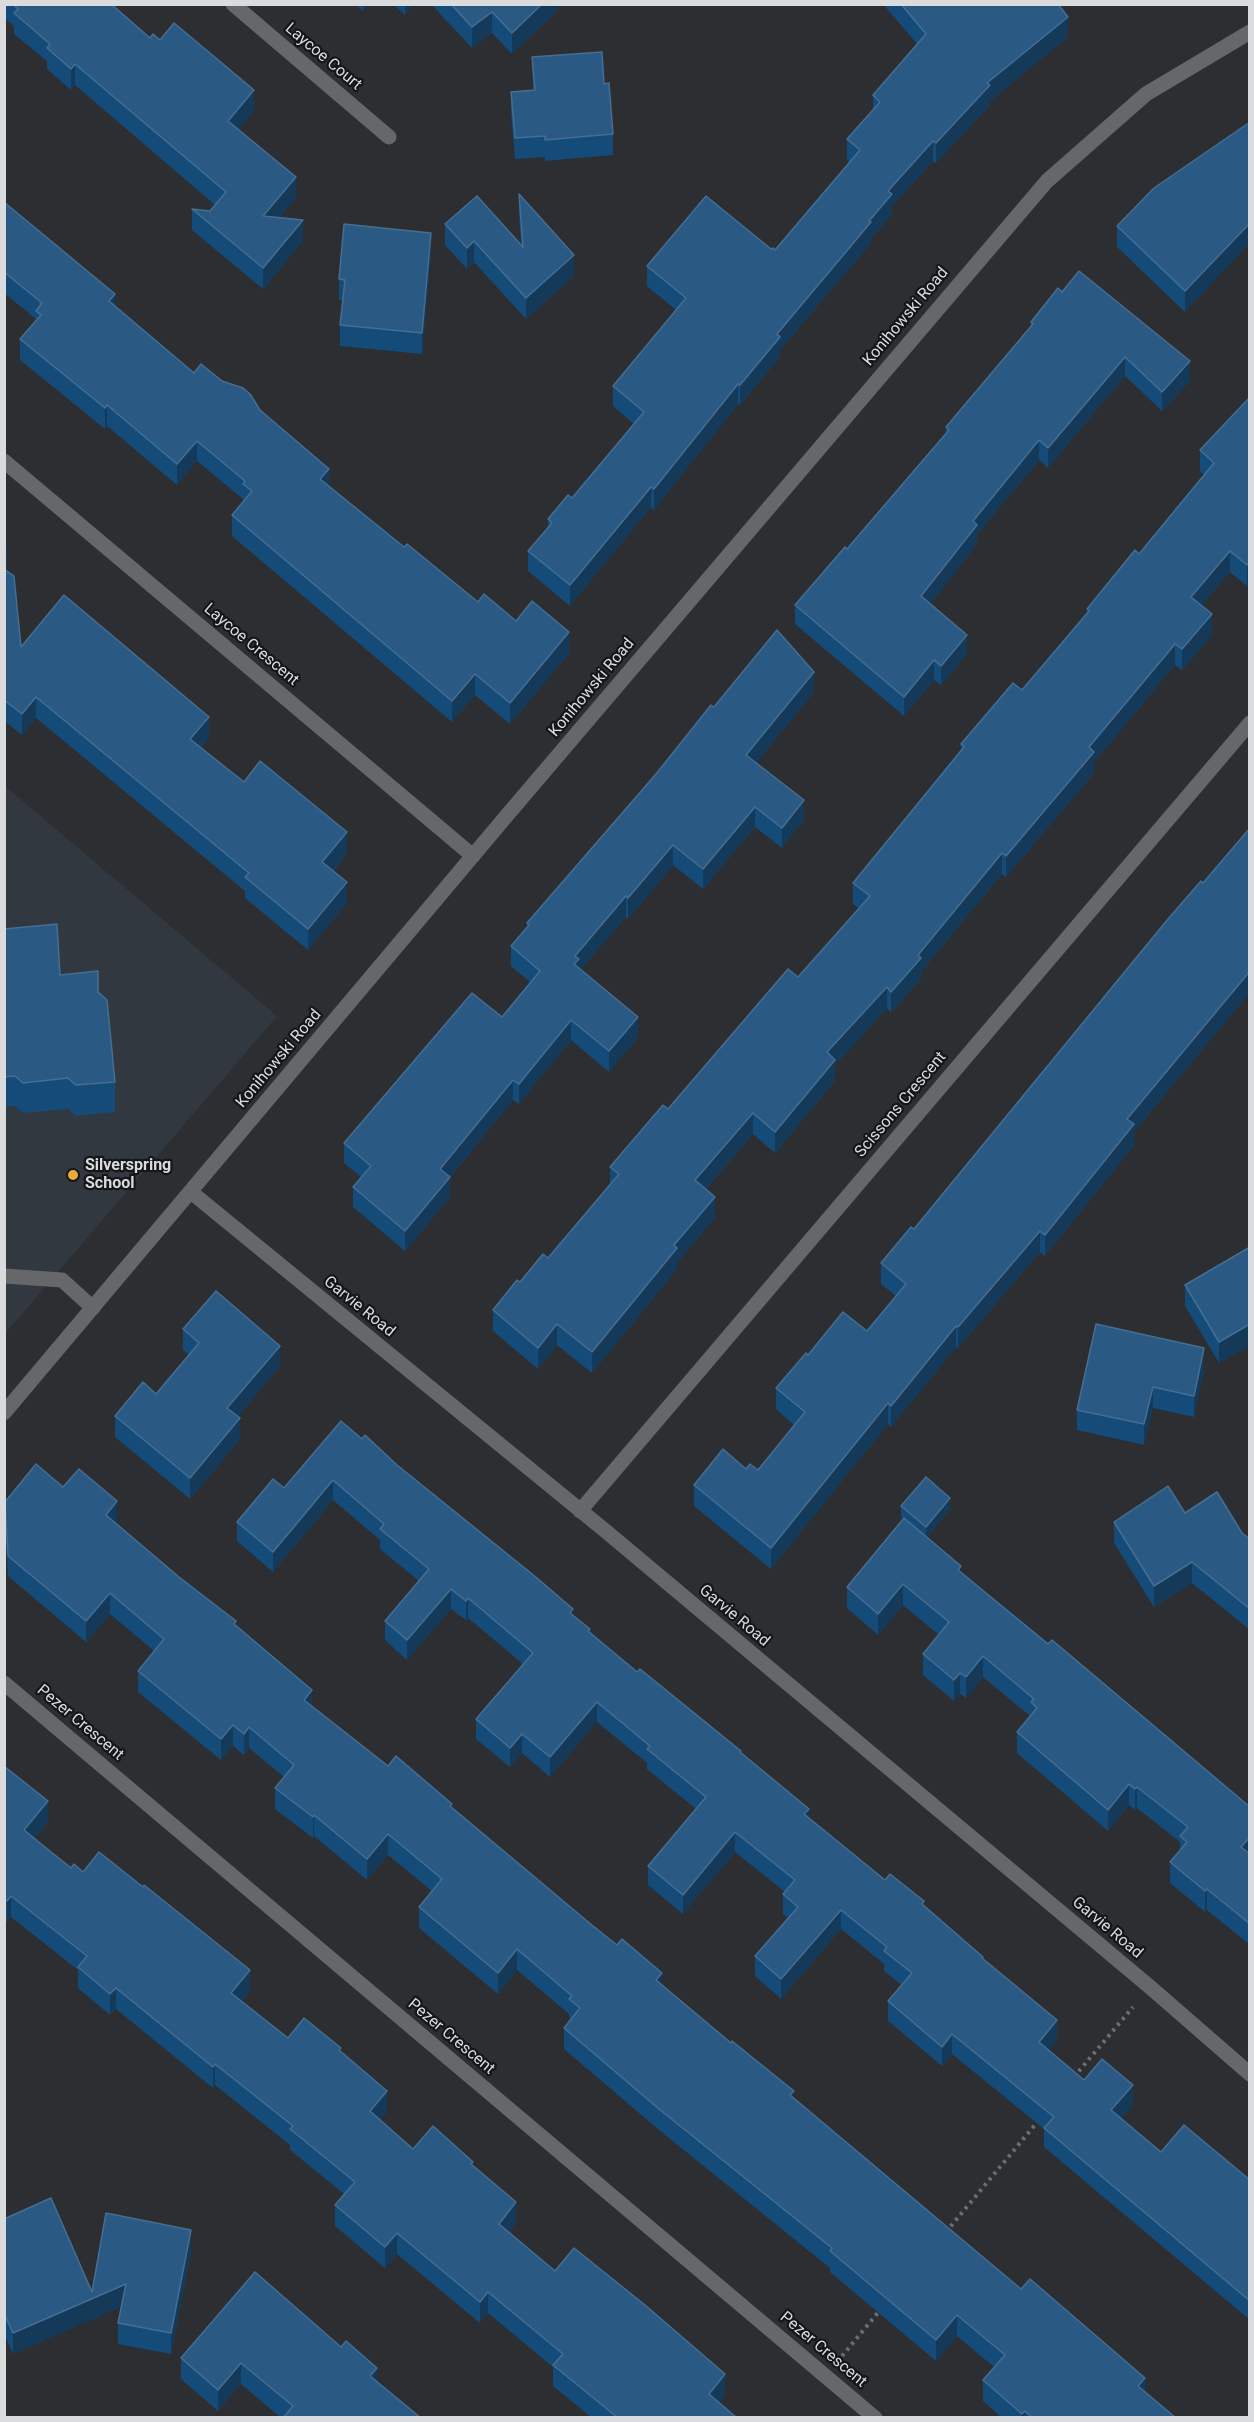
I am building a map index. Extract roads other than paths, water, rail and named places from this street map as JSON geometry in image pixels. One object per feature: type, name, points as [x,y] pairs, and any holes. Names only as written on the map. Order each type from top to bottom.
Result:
[{"type":"street","name":"Laycoe Court","points":[[233,4],[389,137]]},
{"type":"street","name":"Konihowski Road","points":[[4,1413],[473,856],[1047,181],[1146,94],[1250,32]]},
{"type":"street","name":"Laycoe Crescent","points":[[4,461],[473,856]]},
{"type":"street","name":"Scissons Crescent","points":[[580,1511],[1250,723]]},
{"type":"street","name":"Garvie Road","points":[[191,1192],[580,1511],[1113,1956],[1250,2074]]},
{"type":"street","points":[[4,1276],[62,1280],[93,1308]]},
{"type":"street","name":"Pezer Crescent","points":[[4,1683],[875,2418]]},
{"type":"place","name":"Silverspring School","points":[[73,1175]]}]
